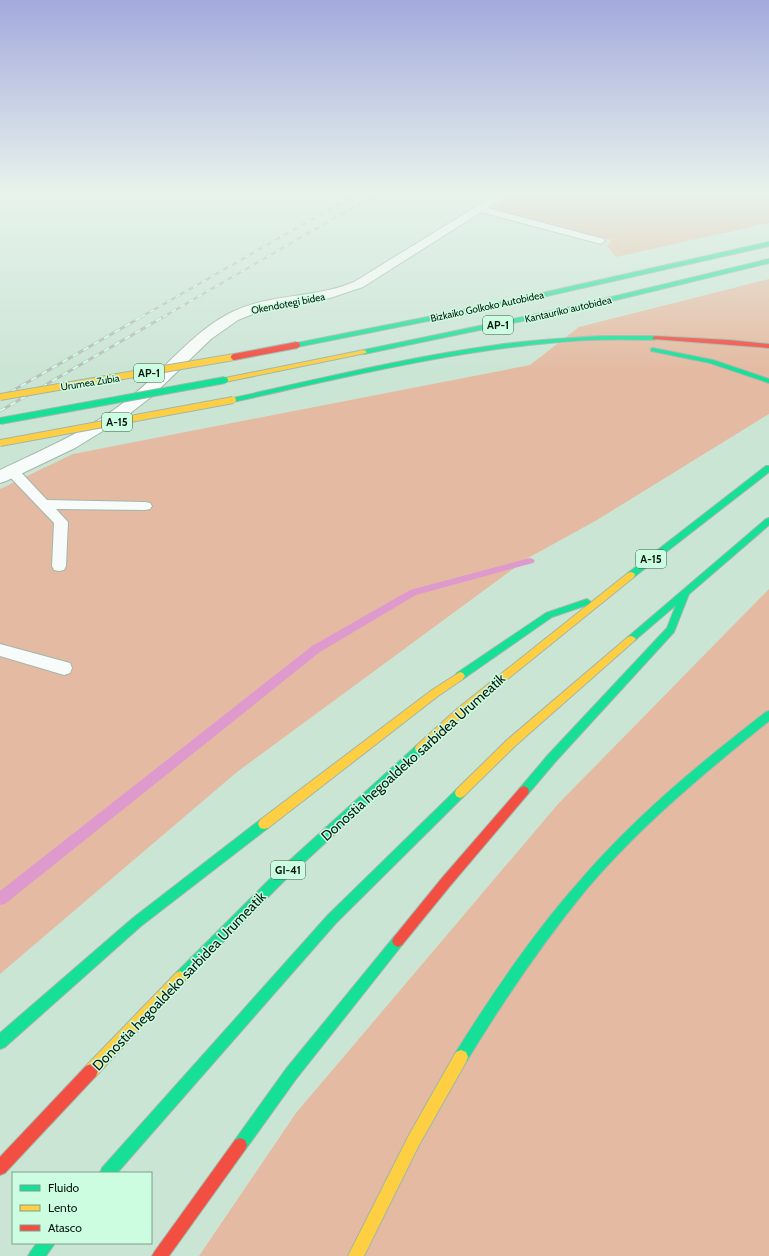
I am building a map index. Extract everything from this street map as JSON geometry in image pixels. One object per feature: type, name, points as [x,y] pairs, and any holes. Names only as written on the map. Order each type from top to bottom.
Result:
[{"type":"highway","points":[[676,265],[719,252]]},
{"type":"highway","name":"AP-1","points":[[676,265],[735,252]]},
{"type":"highway","name":"Kantauriko autobidea","points":[[225,380],[509,323],[647,292],[769,260]]},
{"type":"highway","name":"Bizkaiko Golkoko Autobidea","points":[[297,345],[493,306],[676,265]]},
{"type":"highway","points":[[316,383],[451,354],[523,344],[616,336],[729,342],[769,346]]},
{"type":"highway","name":"Urumea Zubia","points":[[0,397],[147,373],[297,345]]},
{"type":"highway","points":[[316,383],[506,353],[593,347]]},
{"type":"highway","points":[[645,350],[687,356],[735,368],[769,381]]},
{"type":"highway","name":"Urumea Zubia","points":[[0,421],[225,380]]},
{"type":"highway","name":"A-15","points":[[0,443],[233,400],[316,383]]},
{"type":"highway","name":"A-15","points":[[601,598],[769,468]]},
{"type":"highway","points":[[108,1172],[332,919],[511,743],[769,521]]},
{"type":"highway","points":[[160,1256],[291,1074],[446,882],[552,758],[671,630],[686,591]]},
{"type":"highway","points":[[0,1042],[137,922],[434,693],[549,614],[601,598]]},
{"type":"highway","name":"Donostia hegoaldeko sarbidea Urumeatik","points":[[0,1168],[153,1004],[282,875],[460,712],[601,598]]},
{"type":"highway","points":[[356,1256],[380,1203],[444,1086],[501,993],[557,916],[612,853],[666,799],[718,754],[769,715]]},
{"type":"highway","points":[[36,1256],[46,1244]]},
{"type":"street","name":"Okendotegi bidea","points":[[6,474],[118,416],[158,384],[192,346],[226,321],[252,309],[265,305],[319,297],[350,288],[364,282],[412,252]]},
{"type":"lane","points":[[6,474],[44,504],[61,522],[59,566]]},
{"type":"lane","points":[[44,504],[145,506]]},
{"type":"lane","points":[[0,650],[64,668]]},
{"type":"shaded area","points":[[612,252],[640,252],[616,257]]},
{"type":"shaded area","points":[[769,279],[769,414],[597,520],[528,558],[237,772],[0,974],[0,489],[73,454],[530,365],[579,327]]},
{"type":"shaded area","points":[[769,589],[769,1256],[199,1256],[296,1113],[558,804]]},
{"type":"waterway","points":[[0,899],[316,649],[413,592],[530,561]]},
{"type":"railway","points":[[141,317],[255,252]]},
{"type":"railway","points":[[163,317],[276,252]]},
{"type":"railway","points":[[0,398],[143,316]]},
{"type":"railway","points":[[0,411],[165,316]]},
{"type":"traffic: fast","points":[[297,345],[493,306],[735,252]]},
{"type":"traffic: fast","points":[[364,352],[566,310],[769,261]]},
{"type":"traffic: fast","points":[[233,400],[389,366],[496,347],[602,337],[655,338]]},
{"type":"traffic: fast","points":[[653,350],[711,361],[769,381]]},
{"type":"traffic: fast","points":[[0,421],[225,380]]},
{"type":"traffic: fast","points":[[631,575],[769,468]]},
{"type":"traffic: fast","points":[[631,639],[769,521]]},
{"type":"traffic: fast","points":[[524,791],[552,758],[671,630],[685,594]]},
{"type":"traffic: fast","points":[[460,676],[549,615],[587,602]]},
{"type":"traffic: fast","points":[[461,1057],[510,981],[563,909],[582,886],[621,844],[661,805],[725,750],[769,715]]},
{"type":"traffic: fast","points":[[180,977],[282,875],[420,749]]},
{"type":"traffic: fast","points":[[108,1172],[332,919],[460,793]]},
{"type":"traffic: fast","points":[[0,1042],[137,922],[264,824]]},
{"type":"traffic: fast","points":[[240,1145],[291,1074],[398,941]]},
{"type":"traffic: fast","points":[[36,1256],[46,1244]]},
{"type":"traffic: slow","points":[[225,380],[364,352]]},
{"type":"traffic: slow","points":[[0,397],[234,357]]},
{"type":"traffic: slow","points":[[0,443],[233,400]]},
{"type":"traffic: slow","points":[[420,749],[460,712],[631,575]]},
{"type":"traffic: slow","points":[[460,793],[511,743],[631,639]]},
{"type":"traffic: slow","points":[[264,824],[435,693],[460,676]]},
{"type":"traffic: slow","points":[[91,1071],[180,977]]},
{"type":"traffic: slow","points":[[356,1256],[414,1140],[461,1057]]},
{"type":"traffic: jam","points":[[655,338],[769,346]]},
{"type":"traffic: jam","points":[[234,357],[297,345]]},
{"type":"traffic: jam","points":[[398,941],[524,791]]},
{"type":"traffic: jam","points":[[0,1168],[91,1071]]},
{"type":"traffic: jam","points":[[160,1256],[240,1145]]}]
